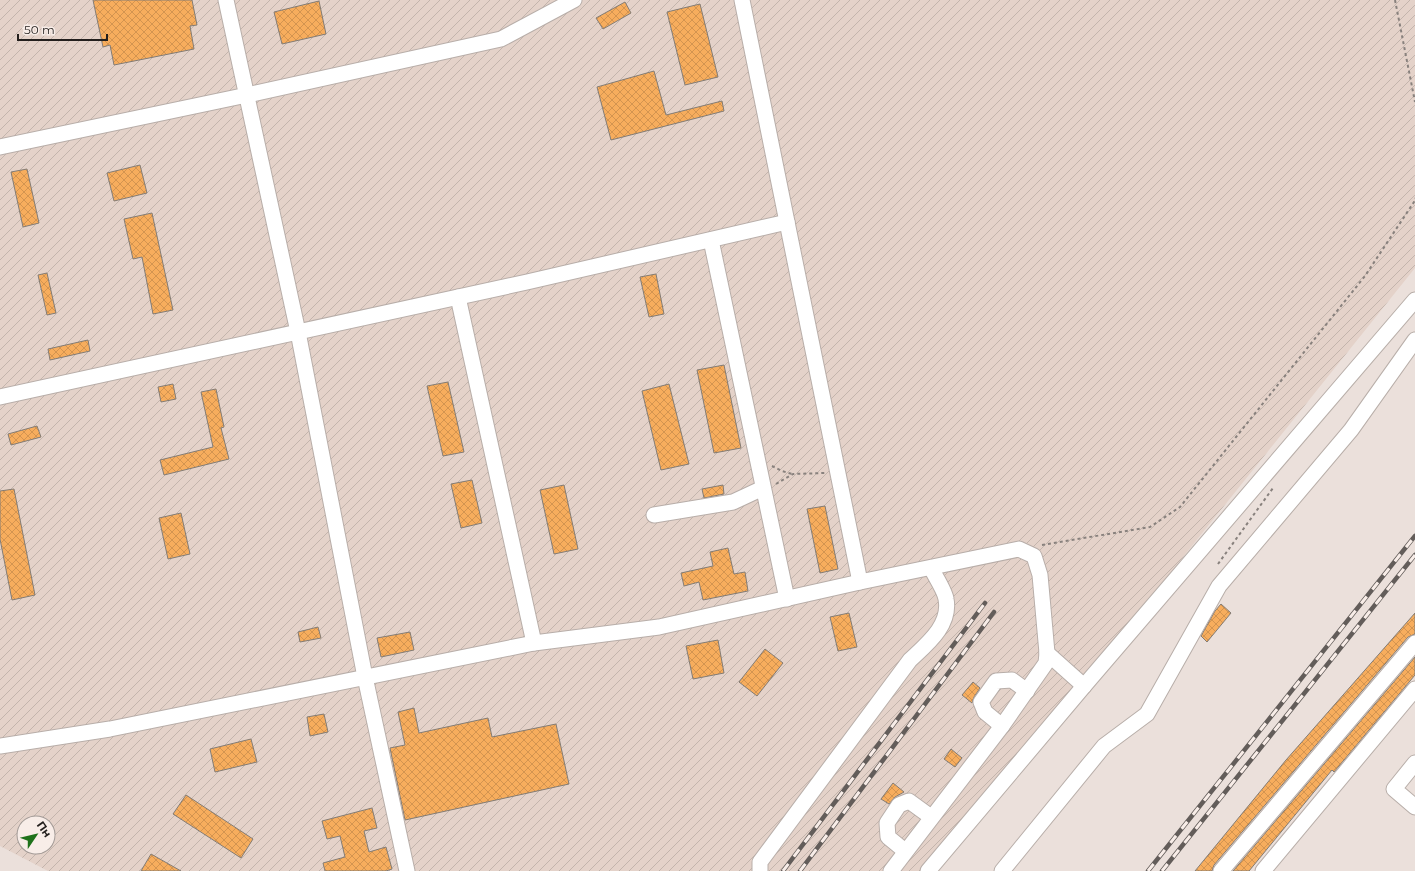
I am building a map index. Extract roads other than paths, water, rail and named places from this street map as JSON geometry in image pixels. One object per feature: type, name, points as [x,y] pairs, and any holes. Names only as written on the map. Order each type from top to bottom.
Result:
[{"type":"street","points":[[226,0],[298,332],[365,677],[407,871]]},
{"type":"street","points":[[0,147],[247,95],[501,39],[574,0]]},
{"type":"street","points":[[742,0],[860,582]]},
{"type":"street","points":[[0,397],[458,297],[787,222]]},
{"type":"street","points":[[711,240],[787,598]]},
{"type":"street","points":[[458,297],[534,643]]},
{"type":"street","points":[[928,871],[1084,686],[1415,300]]},
{"type":"street","points":[[1002,871],[1104,746],[1147,714],[1219,586],[1351,430],[1415,340]]},
{"type":"street","points":[[654,515],[733,502],[763,488]]},
{"type":"street","points":[[0,746],[110,729],[534,643],[659,627],[860,582],[1019,549],[1034,556],[1040,575],[1047,653],[1046,663],[1002,726],[891,871]]},
{"type":"street","points":[[760,871],[760,862],[910,660],[936,634],[942,625],[946,612],[946,598],[931,568]]},
{"type":"street","points":[[1221,871],[1415,642]]},
{"type":"street","points":[[1047,653],[1084,686]]},
{"type":"street","points":[[1002,726],[984,712],[981,702],[996,681],[1012,680],[1027,691]]},
{"type":"street","points":[[1263,871],[1415,689]]},
{"type":"street","points":[[1415,763],[1394,789],[1415,807]]},
{"type":"street","points":[[905,851],[888,837],[886,823],[899,805],[909,801],[931,817]]},
{"type":"railway","points":[[1148,871],[1415,536]]},
{"type":"railway","points":[[1162,871],[1415,555]]},
{"type":"railway","points":[[783,871],[985,603]]},
{"type":"railway","points":[[800,871],[994,612]]}]
